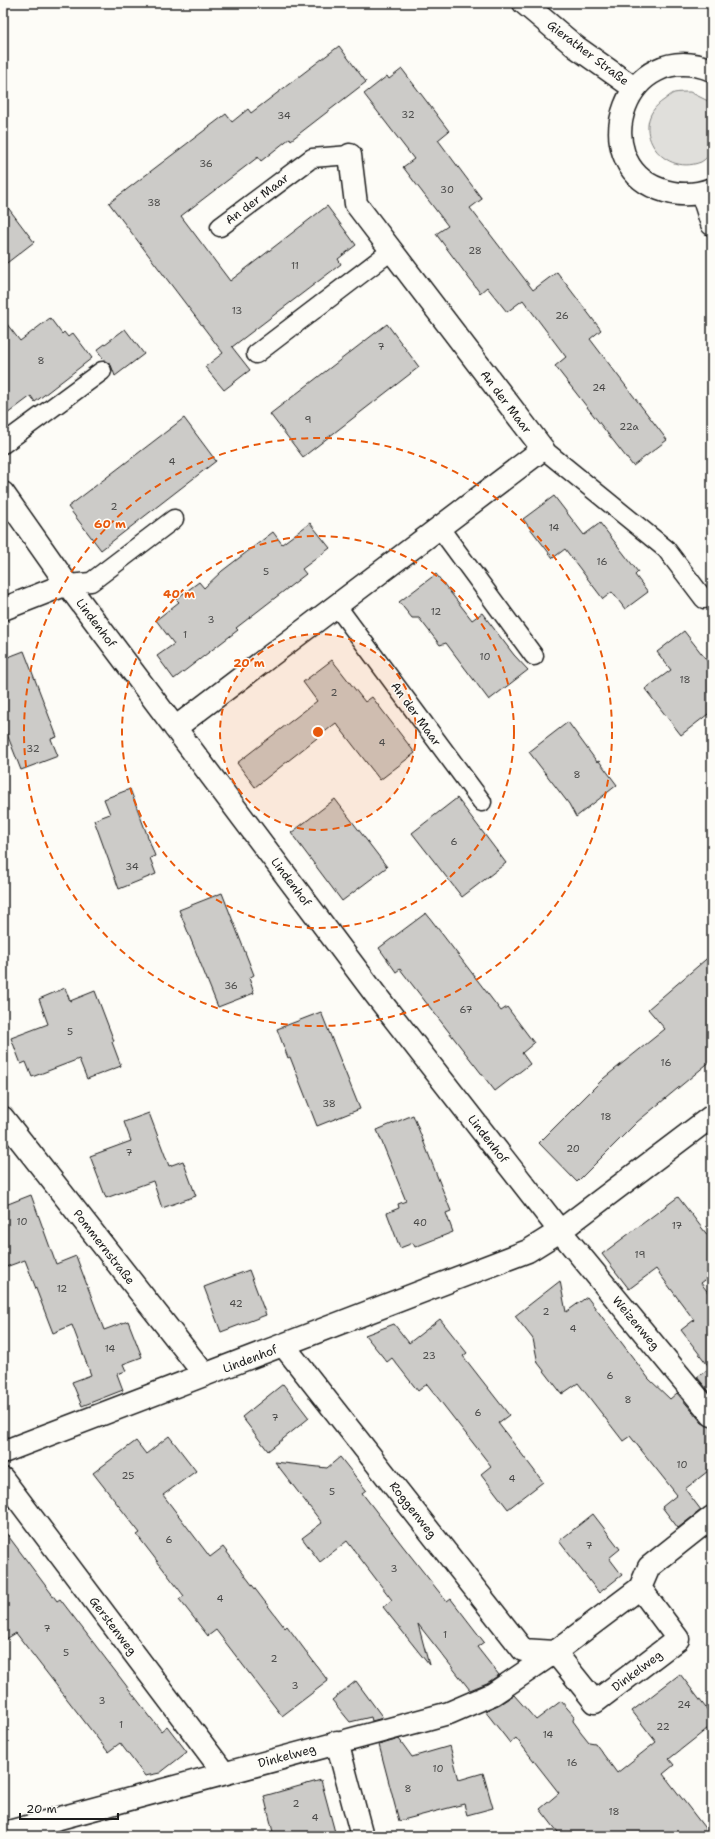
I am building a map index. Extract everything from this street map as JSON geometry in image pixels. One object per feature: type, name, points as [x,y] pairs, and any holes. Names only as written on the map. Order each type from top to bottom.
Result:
[{"type":"street","name":"Gierather Straße","points":[[524,3],[576,47],[634,88]]},
{"type":"street","name":"Gierather Straße","points":[[712,70],[691,64],[678,64],[654,71],[634,88],[626,101],[620,117],[623,150],[630,165],[640,178],[654,187],[669,193],[686,195],[707,191],[712,224]]},
{"type":"street","name":"An der Maar","points":[[350,155],[356,204],[543,449]]},
{"type":"street","points":[[175,728],[543,449]]},
{"type":"street","name":"Lindenhof","points":[[3,493],[67,584],[375,994],[560,1232]]},
{"type":"street","points":[[3,609],[67,584]]},
{"type":"street","name":"Lindenhof","points":[[3,1452],[515,1257],[540,1245],[560,1232],[712,1116]]},
{"type":"street","name":"Pommernstraße","points":[[3,1118],[205,1375]]},
{"type":"street","name":"Weizenweg","points":[[560,1232],[712,1415]]},
{"type":"street","name":"Roggenweg","points":[[284,1346],[523,1650],[555,1652]]},
{"type":"street","name":"Gerstenweg","points":[[3,1479],[224,1773]]},
{"type":"street","name":"Dinkelweg","points":[[6,1829],[224,1773],[464,1708],[505,1686],[555,1652],[640,1588],[649,1567],[712,1517]]},
{"type":"street","name":"Dinkelweg","points":[[555,1652],[595,1702],[649,1662],[678,1640],[640,1588]]},
{"type":"street","points":[[337,1742],[362,1836]]},
{"type":"lane","name":"An der Maar","points":[[220,227],[312,158],[350,155]]},
{"type":"lane","points":[[256,354],[391,251]]},
{"type":"lane","points":[[3,444],[102,371]]},
{"type":"lane","points":[[543,449],[666,549],[704,599]]},
{"type":"lane","points":[[67,584],[91,582],[174,519]]},
{"type":"lane","points":[[439,527],[534,656]]},
{"type":"lane","name":"An der Maar","points":[[336,605],[482,802]]},
{"type":"shaded area","points":[[690,92],[708,101],[712,106],[712,152],[701,162],[686,165],[673,162],[662,156],[653,146],[649,134],[648,122],[653,110],[670,95]]},
{"type":"building","points":[[339,46],[366,82],[291,140],[290,138],[261,161],[258,157],[181,216],[230,281],[327,206],[356,245],[338,259],[341,264],[232,347],[250,370],[224,390],[205,367],[223,353],[109,203],[226,114],[232,122],[248,109],[251,113]]},
{"type":"building","points":[[402,69],[449,131],[438,140],[482,199],[470,208],[533,290],[557,272],[601,330],[590,339],[667,440],[633,466],[555,366],[566,357],[523,300],[507,312],[487,287],[480,293],[436,234],[448,226],[403,167],[414,159],[364,94],[387,76],[389,79]]},
{"type":"building","points":[[3,201],[34,242],[3,266]]},
{"type":"building","points":[[50,318],[62,334],[64,332],[68,337],[73,333],[92,358],[35,402],[31,396],[3,417],[3,319],[20,341]]},
{"type":"building","points":[[387,324],[419,367],[303,457],[270,414]]},
{"type":"building","points":[[125,329],[144,354],[115,376],[111,365],[105,361],[97,350]]},
{"type":"building","points":[[184,418],[216,461],[101,550],[68,507]]},
{"type":"building","points":[[554,496],[584,535],[600,523],[638,572],[635,575],[648,592],[625,609],[612,592],[603,599],[565,549],[553,558],[523,519]]},
{"type":"building","points":[[310,523],[330,548],[302,569],[306,574],[236,628],[238,630],[174,679],[157,656],[174,644],[156,620],[179,602],[176,599],[199,582],[204,588],[222,571],[273,532],[282,544]]},
{"type":"building","points":[[436,574],[472,620],[482,613],[514,655],[528,670],[489,700],[446,643],[440,645],[419,618],[412,618],[399,602]]},
{"type":"building","points":[[684,631],[712,667],[712,711],[681,735],[645,689],[671,670],[657,652]]},
{"type":"building","points":[[24,651],[57,737],[51,739],[58,756],[21,770],[3,724],[3,659]]},
{"type":"building","points":[[332,660],[365,702],[372,697],[415,753],[380,780],[336,723],[255,787],[237,763],[317,701],[303,682]]},
{"type":"building","points":[[568,722],[597,762],[599,761],[617,785],[576,817],[569,804],[529,752]]},
{"type":"building","points":[[130,789],[155,856],[150,858],[156,874],[119,889],[94,820],[110,814],[104,799]]},
{"type":"building","points":[[457,798],[506,863],[462,897],[412,833]]},
{"type":"building","points":[[335,799],[387,867],[342,901],[291,833]]},
{"type":"building","points":[[222,893],[254,975],[249,978],[254,993],[218,1007],[179,910]]},
{"type":"building","points":[[426,913],[501,1011],[507,1007],[534,1043],[522,1053],[530,1064],[495,1091],[400,969],[396,972],[379,948]]},
{"type":"building","points":[[712,954],[712,1060],[637,1122],[577,1182],[539,1143],[604,1078],[665,1029],[648,1009]]},
{"type":"building","points":[[65,988],[70,1001],[95,991],[114,1041],[112,1042],[121,1066],[87,1079],[79,1059],[32,1077],[26,1062],[21,1064],[11,1038],[48,1024],[39,999]]},
{"type":"building","points":[[321,1012],[360,1109],[317,1126],[290,1057],[288,1058],[277,1029]]},
{"type":"building","points":[[149,1113],[169,1166],[183,1161],[196,1196],[162,1208],[153,1181],[106,1198],[90,1156],[131,1141],[124,1122]]},
{"type":"building","points":[[413,1115],[451,1211],[446,1213],[453,1232],[415,1247],[413,1243],[400,1248],[387,1213],[399,1208],[398,1204],[406,1201],[377,1130]]},
{"type":"building","points":[[31,1195],[56,1264],[76,1256],[104,1330],[128,1321],[142,1357],[123,1364],[126,1371],[117,1374],[123,1390],[82,1406],[72,1382],[91,1375],[72,1325],[53,1333],[25,1260],[3,1268],[3,1206]]},
{"type":"building","points":[[678,1197],[712,1241],[712,1275],[701,1283],[712,1298],[712,1395],[697,1377],[710,1368],[681,1330],[694,1320],[656,1269],[629,1289],[602,1254]]},
{"type":"building","points":[[249,1270],[266,1315],[221,1332],[204,1287]]},
{"type":"building","points":[[560,1281],[566,1312],[587,1297],[649,1379],[670,1399],[677,1393],[702,1423],[712,1427],[712,1468],[685,1489],[701,1510],[678,1528],[662,1507],[677,1495],[630,1436],[623,1441],[578,1383],[562,1394],[538,1363],[533,1339],[515,1316]]},
{"type":"building","points":[[440,1319],[467,1353],[463,1356],[509,1415],[498,1423],[543,1482],[508,1509],[481,1474],[491,1466],[427,1384],[418,1391],[392,1358],[387,1362],[365,1335],[394,1324],[409,1343]]},
{"type":"building","points":[[283,1384],[309,1418],[268,1451],[242,1417]]},
{"type":"building","points":[[169,1436],[196,1471],[163,1495],[210,1557],[223,1547],[285,1628],[287,1626],[328,1681],[282,1716],[216,1630],[208,1636],[179,1599],[184,1596],[137,1535],[140,1533],[93,1473],[136,1441],[146,1454]]},
{"type":"building","points":[[340,1457],[366,1490],[362,1493],[402,1545],[447,1602],[451,1599],[484,1642],[477,1647],[499,1675],[487,1683],[470,1690],[418,1624],[429,1665],[383,1607],[392,1600],[347,1541],[320,1562],[302,1538],[322,1523],[275,1462],[327,1468]]},
{"type":"building","points":[[593,1514],[620,1549],[609,1558],[622,1575],[599,1593],[559,1541]]},
{"type":"building","points":[[3,1529],[57,1601],[60,1599],[161,1731],[167,1726],[187,1752],[160,1773],[145,1776],[120,1743],[108,1752],[16,1633],[3,1641]]},
{"type":"building","points":[[680,1674],[712,1716],[712,1725],[669,1759],[674,1765],[663,1774],[711,1836],[561,1836],[540,1809],[559,1793],[516,1738],[510,1743],[485,1711],[514,1695],[536,1720],[561,1701],[574,1716],[573,1721],[581,1732],[589,1742],[595,1743],[617,1773],[656,1742],[632,1711]]},
{"type":"building","points":[[356,1681],[383,1718],[372,1721],[371,1717],[350,1722],[332,1700]]},
{"type":"building","points":[[399,1739],[412,1757],[450,1746],[459,1780],[483,1773],[493,1808],[467,1815],[464,1804],[399,1821],[379,1745]]},
{"type":"building","points":[[321,1780],[336,1836],[274,1836],[264,1796]]}]
